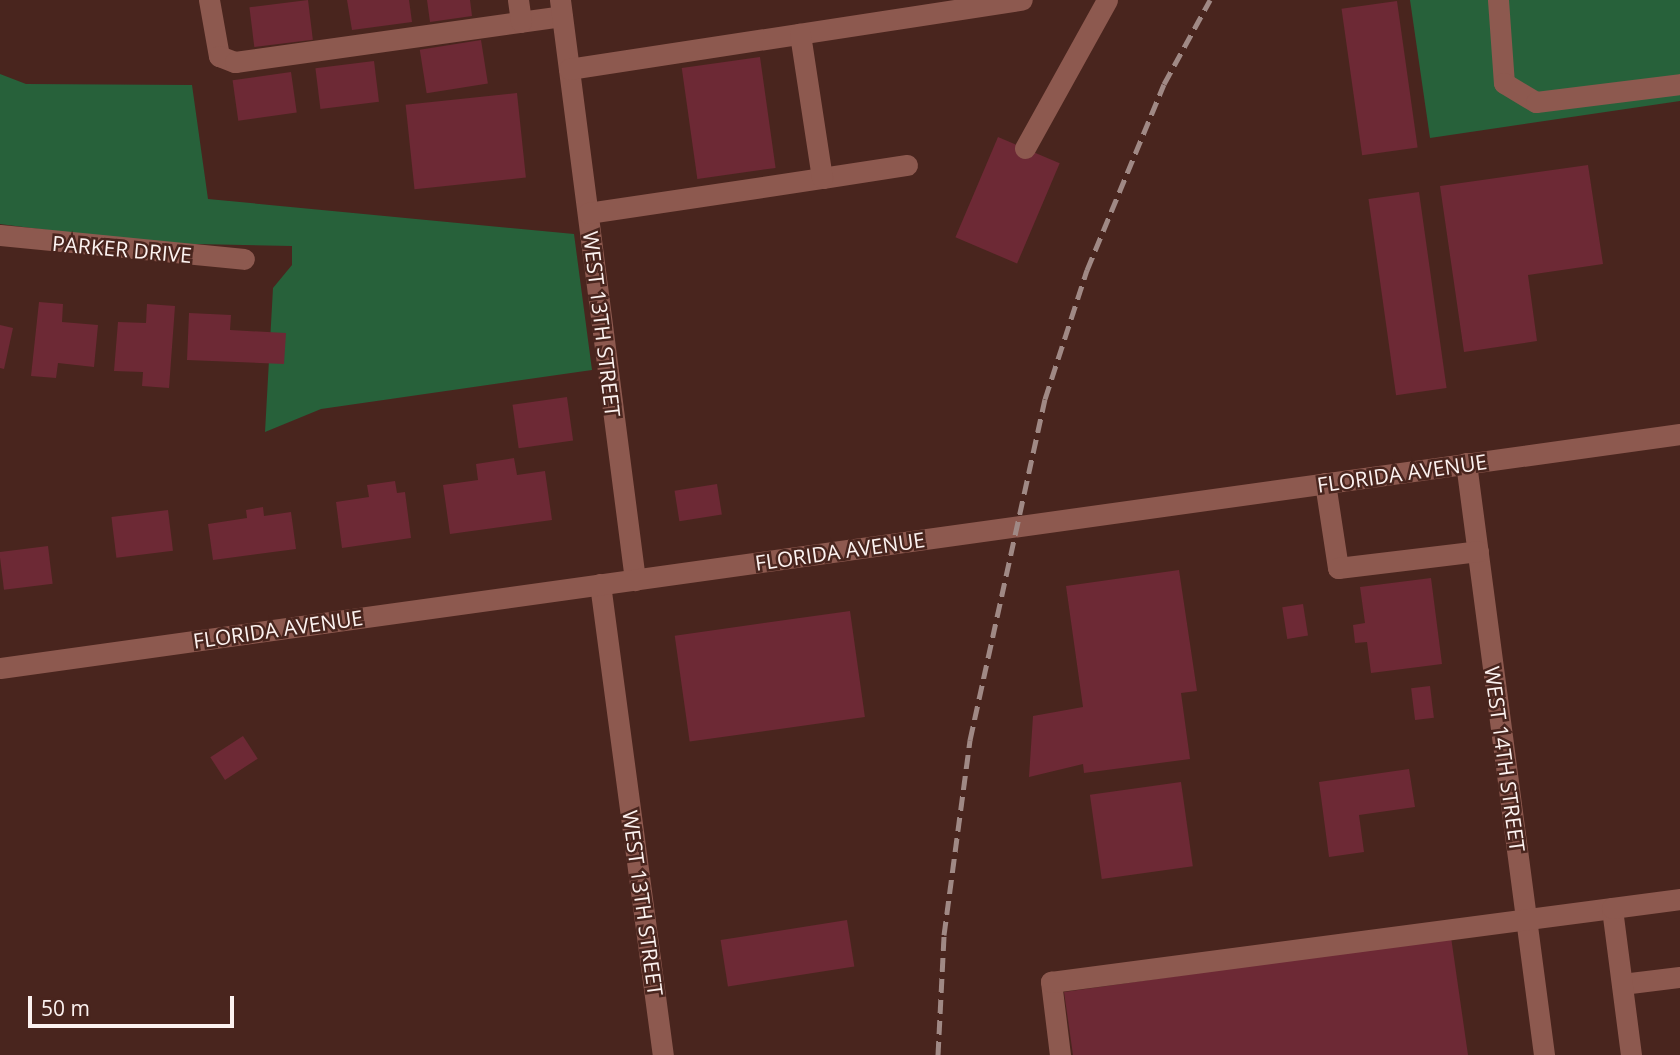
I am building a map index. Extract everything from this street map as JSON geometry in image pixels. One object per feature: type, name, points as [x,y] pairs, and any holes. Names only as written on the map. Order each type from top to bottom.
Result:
[{"type":"street","points":[[209,0],[219,57],[235,62],[521,22],[561,8]]},
{"type":"street","points":[[518,0],[521,22]]},
{"type":"street","points":[[569,69],[1022,0]]},
{"type":"street","points":[[1025,148],[1107,0]]},
{"type":"street","points":[[1498,0],[1504,83],[1536,102],[1680,83]]},
{"type":"street","name":"WEST 13TH STREET","points":[[561,8],[635,580]]},
{"type":"street","points":[[800,34],[822,178]]},
{"type":"street","points":[[588,213],[907,165]]},
{"type":"street","name":"PARKER DRIVE","points":[[0,235],[244,259]]},
{"type":"street","name":"FLORIDA AVENUE","points":[[0,668],[1680,434]]},
{"type":"street","name":"WEST 14TH STREET","points":[[1466,463],[1545,1055]]},
{"type":"street","points":[[1325,483],[1338,568],[1478,551]]},
{"type":"street","name":"WEST 13TH STREET","points":[[600,584],[663,1055]]},
{"type":"street","points":[[1060,1055],[1051,982],[1680,899]]},
{"type":"street","points":[[1612,908],[1632,1055]]},
{"type":"street","points":[[1622,984],[1680,977]]},
{"type":"green space","points":[[1410,0],[1680,0],[1680,101],[1430,138]]},
{"type":"green space","points":[[0,74],[26,84],[192,85],[208,199],[574,234],[592,370],[321,409],[265,432],[273,288],[292,265],[292,246],[148,243],[0,224]]},
{"type":"building","points":[[308,0],[313,40],[254,47],[249,7]]},
{"type":"building","points":[[347,0],[409,0],[412,22],[352,30]]},
{"type":"building","points":[[427,0],[470,0],[472,16],[430,22]]},
{"type":"building","points":[[1397,1],[1418,148],[1362,155],[1342,9]]},
{"type":"building","points":[[481,40],[488,83],[427,93],[420,50]]},
{"type":"building","points":[[760,57],[776,168],[697,179],[682,68]]},
{"type":"building","points":[[374,61],[379,102],[320,109],[315,68]]},
{"type":"building","points":[[291,72],[297,113],[238,121],[233,80]]},
{"type":"building","points":[[517,93],[526,178],[414,189],[406,105]]},
{"type":"building","points":[[998,137],[1060,163],[1017,264],[955,237]]},
{"type":"building","points":[[1588,165],[1603,264],[1528,275],[1537,341],[1464,352],[1440,186]]},
{"type":"building","points":[[1419,192],[1447,388],[1396,395],[1368,199]]},
{"type":"building","points":[[39,302],[63,304],[62,322],[98,325],[94,367],[58,363],[56,378],[31,376]]},
{"type":"building","points":[[147,304],[175,306],[169,388],[142,386],[143,372],[114,371],[118,322],[146,323]]},
{"type":"building","points":[[189,313],[231,315],[230,330],[286,333],[284,364],[187,360]]},
{"type":"building","points":[[0,325],[13,328],[4,369],[0,368]]},
{"type":"building","points":[[567,397],[573,441],[519,448],[513,405]]},
{"type":"building","points":[[514,458],[517,475],[545,471],[552,520],[450,534],[443,485],[478,480],[476,464]]},
{"type":"building","points":[[395,481],[397,493],[405,492],[411,538],[342,548],[336,502],[369,497],[367,485]]},
{"type":"building","points":[[717,484],[722,515],[679,521],[675,491]]},
{"type":"building","points":[[263,507],[264,516],[291,512],[296,549],[213,560],[208,524],[247,518],[246,510]]},
{"type":"building","points":[[168,510],[173,551],[116,558],[111,517]]},
{"type":"building","points":[[48,546],[53,584],[4,590],[0,552]]},
{"type":"building","points":[[1179,570],[1197,691],[1181,693],[1190,759],[1084,773],[1083,764],[1029,777],[1033,716],[1083,707],[1066,586]]},
{"type":"building","points":[[1431,578],[1442,664],[1371,673],[1367,642],[1355,643],[1353,625],[1365,623],[1360,587]]},
{"type":"building","points":[[1303,604],[1308,636],[1287,639],[1282,607]]},
{"type":"building","points":[[850,611],[865,717],[690,742],[675,636]]},
{"type":"building","points":[[1430,686],[1434,718],[1415,720],[1411,688]]},
{"type":"building","points":[[243,736],[258,759],[225,780],[210,757]]},
{"type":"building","points":[[1409,769],[1415,807],[1359,815],[1364,852],[1329,857],[1319,782]]},
{"type":"building","points":[[1181,782],[1193,866],[1102,879],[1090,795]]},
{"type":"building","points":[[847,920],[854,966],[728,986],[721,940]]},
{"type":"building","points":[[1451,937],[1468,1055],[1073,1055],[1064,992]]},
{"type":"railway","points":[[938,1055],[944,935],[970,740],[1045,399],[1087,270],[1164,84],[1210,0]]}]
